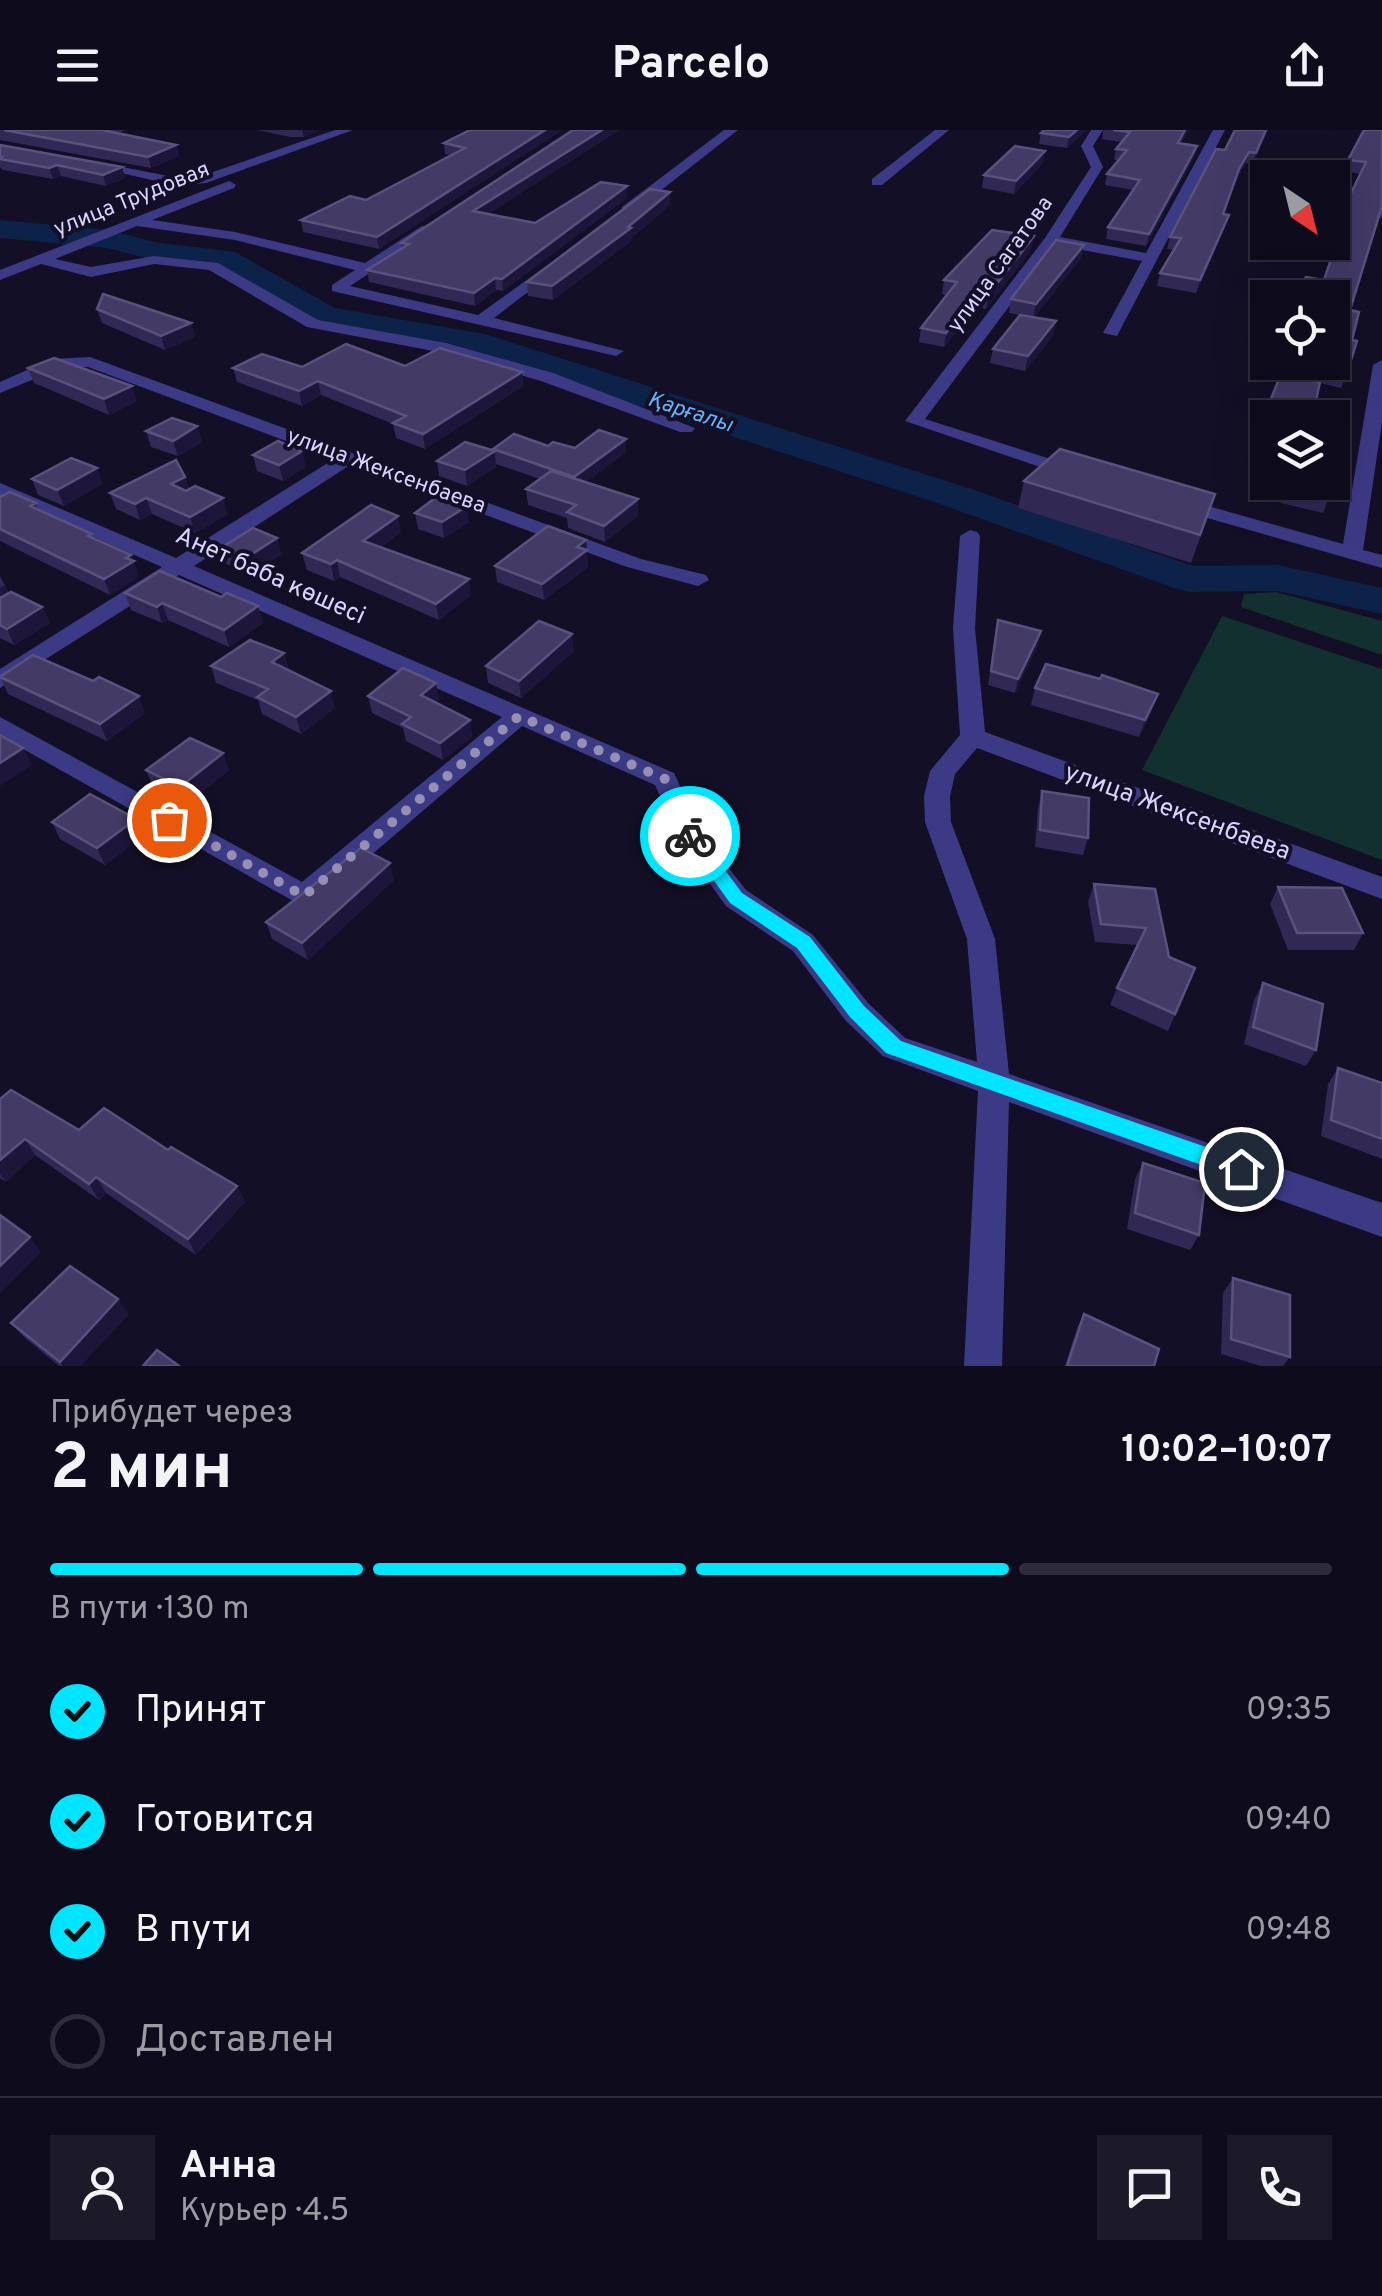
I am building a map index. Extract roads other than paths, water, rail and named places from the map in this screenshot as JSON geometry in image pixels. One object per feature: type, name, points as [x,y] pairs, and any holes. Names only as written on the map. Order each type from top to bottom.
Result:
[{"type":"street","points":[[71,161],[178,182],[206,179],[347,130]]},
{"type":"street","points":[[606,226],[732,130]]},
{"type":"street","points":[[877,182],[943,130]]},
{"type":"street","name":"улица Сагатова","points":[[1087,477],[914,421],[1051,240],[1097,166],[1087,146],[1097,130]]},
{"type":"street","points":[[1111,333],[1220,130]]},
{"type":"street","name":"улица Трудовая","points":[[0,275],[262,173],[270,168],[264,162]]},
{"type":"street","points":[[448,215],[337,288],[616,351]]},
{"type":"street","points":[[138,222],[236,236],[367,268]]},
{"type":"street","points":[[1051,240],[1150,258]]},
{"type":"street","points":[[42,260],[91,272],[154,260],[213,266],[314,324],[463,353],[548,377],[686,428]]},
{"type":"street","points":[[480,321],[559,261]]},
{"type":"street","name":"улица Жексенбаева","points":[[0,388],[58,363],[90,362],[634,563],[698,580]]},
{"type":"street","points":[[1352,553],[1382,365]]},
{"type":"street","points":[[0,680],[348,458]]},
{"type":"street","name":"Анет баба көшесі","points":[[0,489],[665,779],[691,838],[736,898],[804,942],[857,1012],[894,1047],[1382,1220]]},
{"type":"street","points":[[1162,499],[1382,562]]},
{"type":"street","points":[[970,536],[964,628],[973,737],[943,771],[938,822],[981,938],[994,1080],[983,1366]]},
{"type":"street","points":[[0,725],[304,896],[519,716]]},
{"type":"street","name":"улица Жексенбаева","points":[[973,737],[1382,888]]},
{"type":"waterway","name":"Қарғалы","points":[[0,229],[109,239],[153,251],[225,258],[326,316],[473,341],[954,496],[1189,579],[1278,578],[1382,601]]}]
